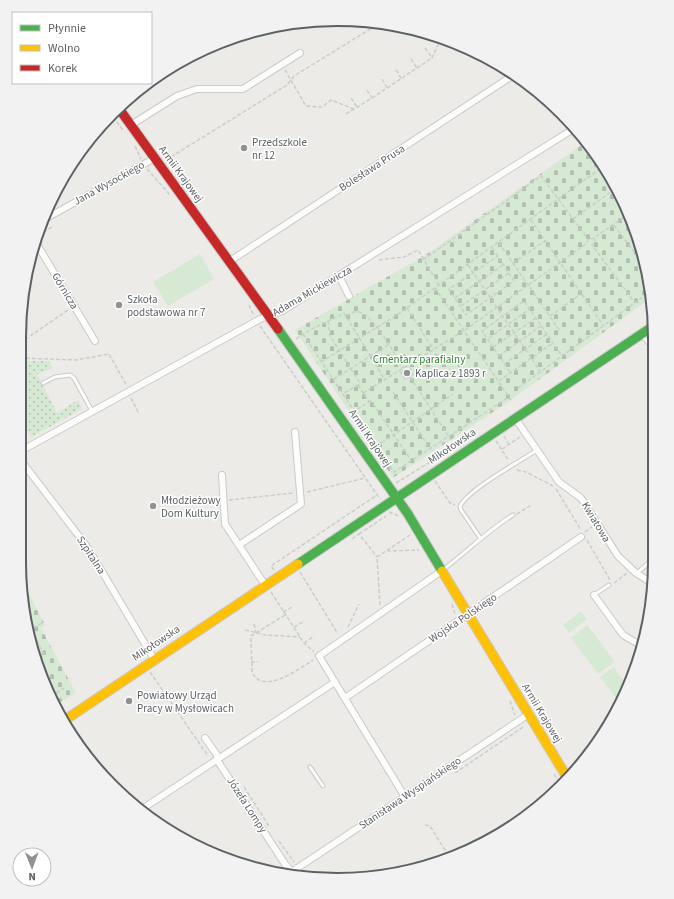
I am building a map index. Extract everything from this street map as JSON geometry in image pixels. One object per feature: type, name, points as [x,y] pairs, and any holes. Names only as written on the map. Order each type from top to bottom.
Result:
[{"type":"street","points":[[131,125],[177,96],[197,89],[243,89],[300,53]]},
{"type":"street","name":"Bolesława Prusa","points":[[230,261],[509,78]]},
{"type":"street","name":"Armii Krajowej","points":[[122,112],[230,261],[397,497],[419,530],[565,773]]},
{"type":"street","name":"Adama Mickiewicza","points":[[26,448],[269,316],[282,311],[570,131]]},
{"type":"street","name":"Jana Wysockiego","points":[[51,216],[155,158]]},
{"type":"street","name":"Górnicza","points":[[40,248],[95,341]]},
{"type":"street","points":[[339,276],[349,296]]},
{"type":"street","name":"Mikołowska","points":[[68,718],[154,659],[267,588],[279,576],[648,330]]},
{"type":"street","name":"Kwiatowa","points":[[515,418],[559,482],[580,496],[614,551],[636,573],[647,580]]},
{"type":"street","points":[[239,545],[301,504],[295,432]]},
{"type":"street","name":"Szpitalna","points":[[26,467],[88,548],[154,659]]},
{"type":"street","points":[[222,475],[225,524],[267,588]]},
{"type":"street","name":"Wojska Polskiego","points":[[344,698],[583,538]]},
{"type":"street","points":[[405,797],[319,656],[443,570]]},
{"type":"street","points":[[594,595],[623,635],[637,643]]},
{"type":"street","points":[[145,806],[335,682]]},
{"type":"street","name":"Stanisława Wyspiańskiego","points":[[297,870],[529,714]]},
{"type":"street","name":"Józefa Lompy","points":[[205,738],[217,755],[217,760],[288,869]]},
{"type":"lane","points":[[641,334],[648,343]]},
{"type":"lane","points":[[43,383],[55,377],[70,375],[74,378],[92,411]]},
{"type":"lane","points":[[481,539],[460,506],[477,489],[537,450]]},
{"type":"lane","points":[[443,570],[481,539],[514,515]]},
{"type":"lane","points":[[636,573],[648,563]]},
{"type":"lane","points":[[594,595],[611,584]]},
{"type":"lane","points":[[310,766],[323,786]]},
{"type":"path","points":[[164,161],[287,85],[294,76],[371,28]]},
{"type":"path","points":[[346,114],[432,58],[439,44]]},
{"type":"path","points":[[426,48],[432,58]]},
{"type":"path","points":[[411,59],[417,68]]},
{"type":"path","points":[[396,70],[402,78]]},
{"type":"path","points":[[286,72],[306,106],[322,107],[331,100],[354,109]]},
{"type":"path","points":[[382,79],[387,88]]},
{"type":"path","points":[[366,89],[372,98]]},
{"type":"path","points":[[351,98],[357,107]]},
{"type":"path","points":[[115,119],[126,134]]},
{"type":"path","points":[[131,140],[142,161]]},
{"type":"path","points":[[146,168],[172,197]]},
{"type":"path","points":[[321,362],[407,308],[599,170]]},
{"type":"path","points":[[423,260],[541,176],[588,239]]},
{"type":"path","points":[[573,219],[612,191]]},
{"type":"path","points":[[588,239],[594,238],[624,217]]},
{"type":"path","points":[[531,220],[603,326]]},
{"type":"path","points":[[614,224],[636,255]]},
{"type":"path","points":[[45,231],[54,226]]},
{"type":"path","points":[[592,245],[595,241],[594,238]]},
{"type":"path","points":[[364,393],[465,330],[586,244],[588,239]]},
{"type":"path","points":[[513,263],[545,241]]},
{"type":"path","points":[[499,243],[560,331]]},
{"type":"path","points":[[586,244],[592,245],[635,303]]},
{"type":"path","points":[[492,248],[498,256],[514,281],[466,315],[449,289],[498,256]]},
{"type":"path","points":[[367,259],[371,261],[404,257],[418,250],[439,285]]},
{"type":"path","points":[[468,265],[541,372]]},
{"type":"path","points":[[455,298],[504,265]]},
{"type":"path","points":[[461,306],[509,273]]},
{"type":"path","points":[[435,288],[499,380],[511,400]]},
{"type":"path","points":[[549,316],[581,294]]},
{"type":"path","points":[[518,388],[645,296]]},
{"type":"path","points":[[510,372],[482,331],[524,301],[562,356]]},
{"type":"path","points":[[26,339],[74,305]]},
{"type":"path","points":[[249,305],[255,317]]},
{"type":"path","points":[[407,308],[433,349]]},
{"type":"path","points":[[488,339],[530,310]]},
{"type":"path","points":[[346,316],[355,312],[362,312],[372,320],[404,368]]},
{"type":"path","points":[[293,341],[319,324],[344,313],[385,380]]},
{"type":"path","points":[[493,347],[536,318]]},
{"type":"path","points":[[328,321],[330,336],[360,383],[358,385],[369,402]]},
{"type":"path","points":[[259,324],[380,499]]},
{"type":"path","points":[[499,356],[541,326]]},
{"type":"path","points":[[303,334],[394,472],[509,396]]},
{"type":"path","points":[[504,364],[547,334]]},
{"type":"path","points":[[499,380],[553,343]]},
{"type":"path","points":[[333,379],[388,345]]},
{"type":"path","points":[[26,358],[76,360],[109,354],[126,386]]},
{"type":"path","points":[[400,371],[405,380],[410,377],[413,374],[408,365]]},
{"type":"path","points":[[410,377],[452,440]]},
{"type":"path","points":[[343,394],[358,385]]},
{"type":"path","points":[[393,392],[430,448]]},
{"type":"path","points":[[377,446],[453,394]]},
{"type":"path","points":[[130,397],[139,414]]},
{"type":"path","points":[[354,411],[371,400],[411,460]]},
{"type":"path","points":[[502,450],[525,434]]},
{"type":"path","points":[[393,481],[399,482],[475,435]]},
{"type":"path","points":[[503,435],[509,445]]},
{"type":"path","points":[[496,441],[513,466],[555,487],[583,534],[591,528]]},
{"type":"path","points":[[435,481],[450,503],[460,506]]},
{"type":"path","points":[[279,576],[271,566],[376,494],[381,489]]},
{"type":"path","points":[[514,515],[531,505]]},
{"type":"path","points":[[348,541],[390,513],[401,518]]},
{"type":"path","points":[[376,557],[419,530]]},
{"type":"path","points":[[359,534],[376,557],[380,613]]},
{"type":"path","points":[[583,538],[611,584]]},
{"type":"path","points":[[385,551],[430,549]]},
{"type":"path","points":[[299,571],[342,639]]},
{"type":"path","points":[[616,581],[627,574]]},
{"type":"path","points":[[267,588],[304,643],[319,656],[283,679],[274,681],[260,680],[254,677],[250,638],[285,615]]},
{"type":"path","points":[[342,639],[359,604]]},
{"type":"path","points":[[283,612],[292,607]]},
{"type":"path","points":[[33,628],[44,622]]},
{"type":"path","points":[[294,627],[303,622]]},
{"type":"path","points":[[254,624],[256,633]]},
{"type":"path","points":[[245,630],[256,633],[300,636]]},
{"type":"path","points":[[304,643],[313,637]]},
{"type":"path","points":[[36,638],[44,655],[41,656]]},
{"type":"path","points":[[252,662],[258,662]]},
{"type":"path","points":[[142,667],[145,671],[150,672],[210,758],[208,760],[210,764]]},
{"type":"path","points":[[55,693],[64,688]]},
{"type":"path","points":[[241,782],[270,827]]},
{"type":"path","points":[[425,825],[430,826],[447,852]]},
{"type":"path","points":[[276,836],[295,863]]},
{"type":"green space","name":"Cmentarz parafialny","points":[[581,145],[596,164],[616,199],[624,218],[642,276],[646,302],[511,400],[393,478],[295,330],[427,254]]},
{"type":"green space","points":[[200,254],[214,279],[168,306],[153,282]]},
{"type":"green space","points":[[26,361],[49,361],[53,368],[37,374],[57,413],[78,400],[82,409],[31,437],[26,429]]},
{"type":"green space","points":[[28,592],[45,625],[41,628],[76,693],[59,702],[58,700],[37,642],[32,623]]},
{"type":"green space","points":[[581,611],[587,619],[569,633],[563,625]]},
{"type":"green space","points":[[587,625],[615,662],[598,674],[571,638]]},
{"type":"green space","points":[[614,667],[624,681],[617,699],[600,677]]},
{"type":"traffic: fast","points":[[278,329],[408,514],[442,571]]},
{"type":"traffic: fast","points":[[298,564],[648,330]]},
{"type":"traffic: slow","points":[[68,718],[298,564]]},
{"type":"traffic: slow","points":[[442,571],[565,774]]},
{"type":"traffic: jam","points":[[122,113],[278,329]]},
{"type":"place","name":"Przedszkole nr 12","points":[[244,148]]},
{"type":"place","name":"Szkoła podstawowa nr 7","points":[[119,305]]},
{"type":"place","name":"Kaplica z 1893 r","points":[[407,373]]},
{"type":"place","name":"Młodzieżowy Dom Kultury","points":[[153,506]]},
{"type":"place","name":"Powiatowy Urząd Pracy w Mysłowicach","points":[[129,701]]}]
